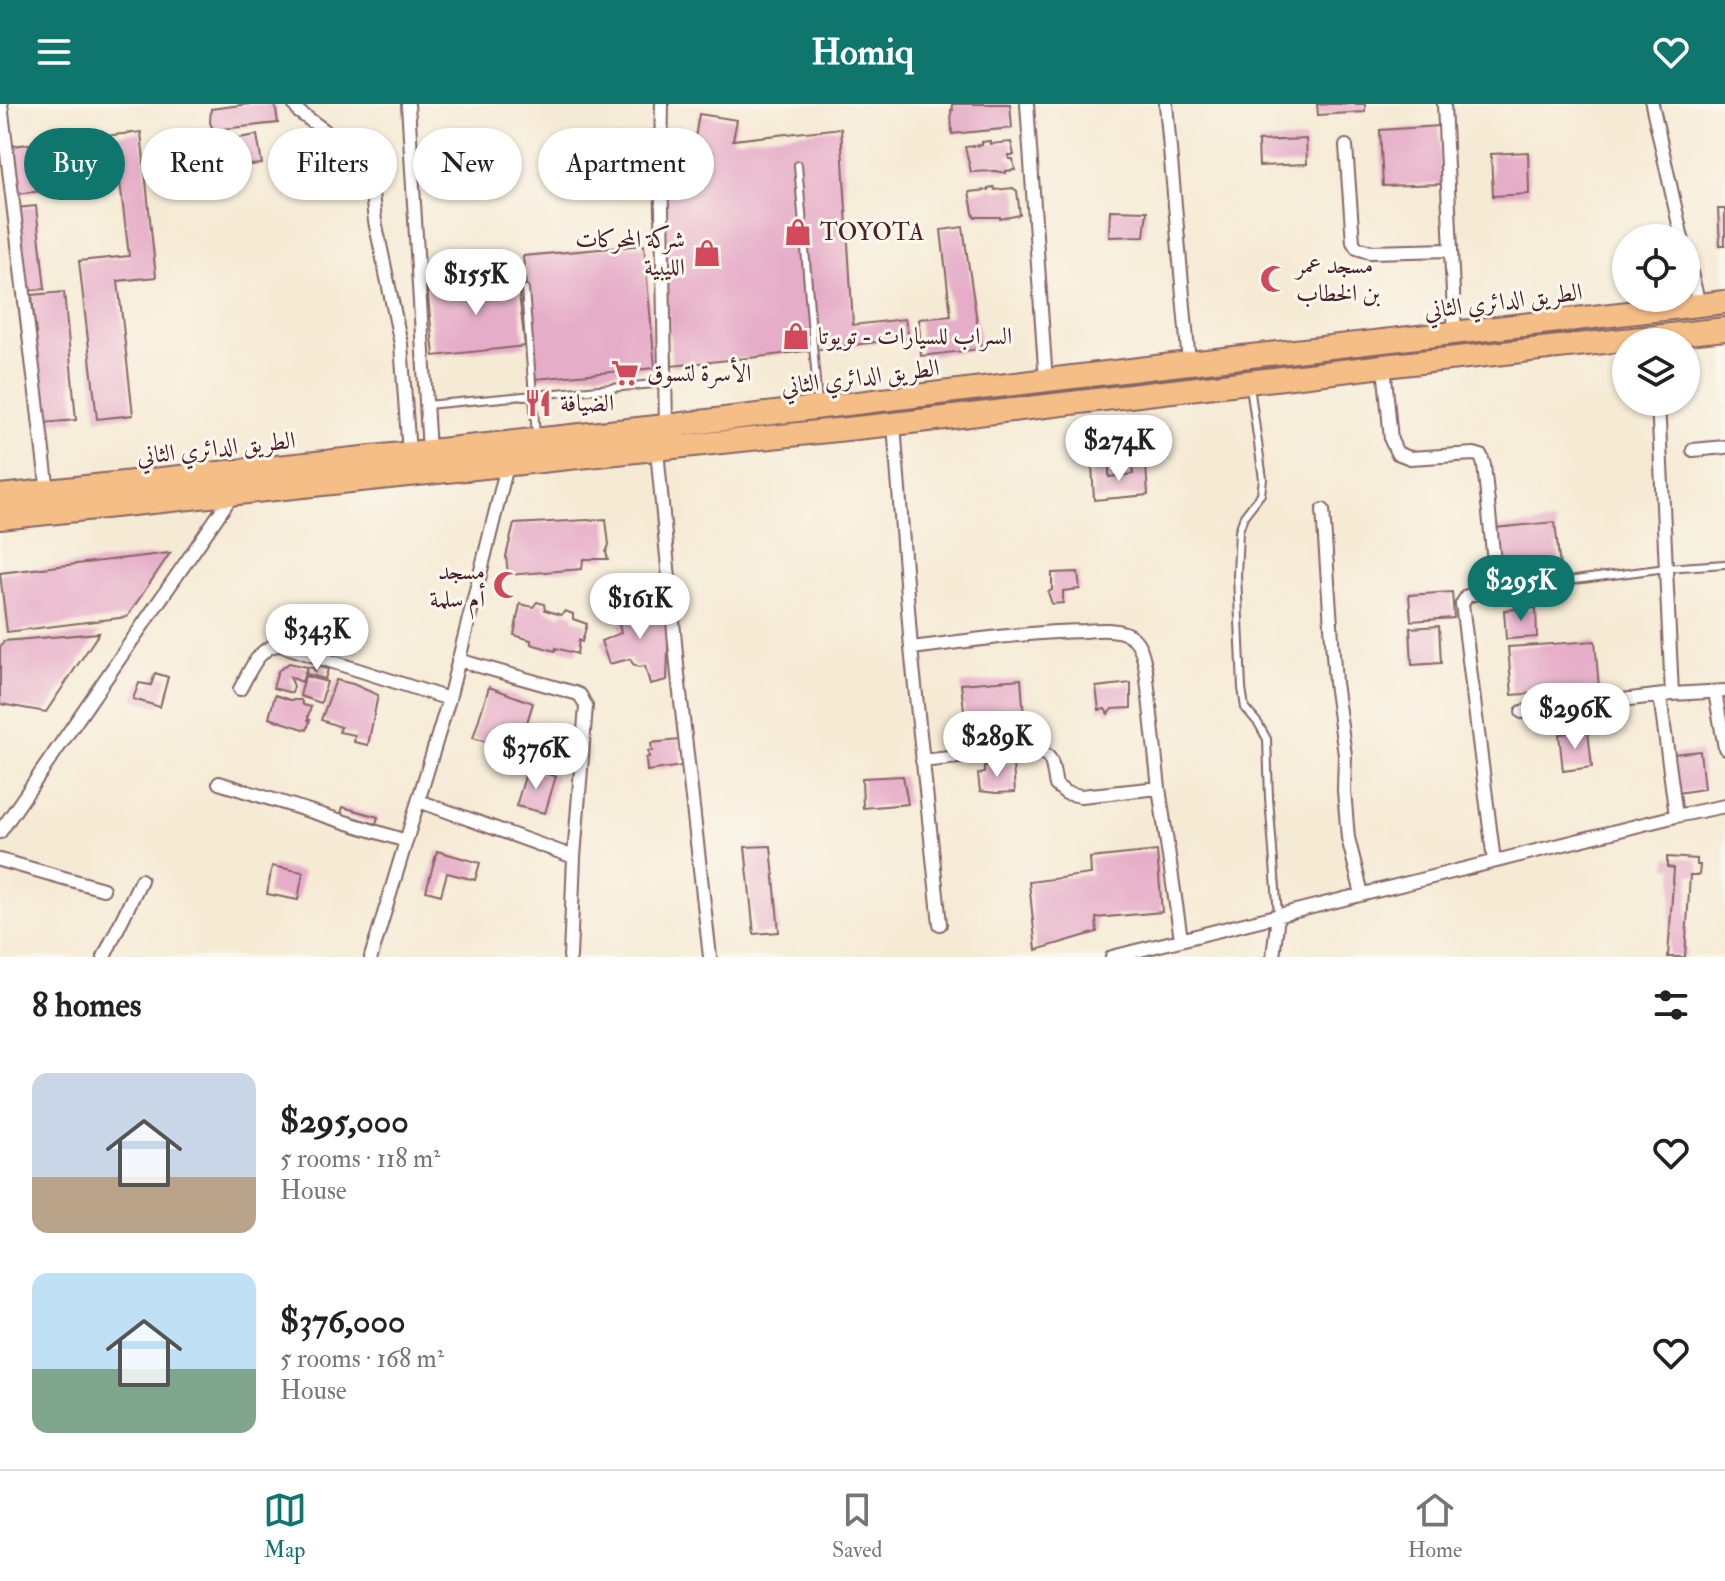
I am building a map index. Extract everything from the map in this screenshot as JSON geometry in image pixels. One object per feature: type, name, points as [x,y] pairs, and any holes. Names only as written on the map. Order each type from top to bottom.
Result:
[{"type":"highway","name":"الطريق الدائري الثاني","points":[[1700,304],[1725,302]]},
{"type":"highway","name":"الطريق الدائري الثاني","points":[[0,496],[666,426],[1634,312]]},
{"type":"highway","name":"الطريق الدائري الثاني","points":[[1700,333],[1725,329]]},
{"type":"highway","name":"الطريق الدائري الثاني","points":[[0,518],[657,450],[1384,366],[1612,343]]},
{"type":"street","points":[[1,104],[48,492]]},
{"type":"street","points":[[294,104],[299,112],[324,130],[356,165],[372,194],[419,452]]},
{"type":"street","points":[[408,104],[426,405],[419,452]]},
{"type":"street","points":[[662,104],[666,426]]},
{"type":"street","points":[[1027,104],[1046,382]]},
{"type":"street","points":[[1166,104],[1189,363]]},
{"type":"street","points":[[1444,104],[1455,334]]},
{"type":"street","points":[[1652,104],[1679,224]]},
{"type":"street","points":[[1346,146],[1353,242],[1357,248],[1370,252],[1451,250]]},
{"type":"street","points":[[1384,366],[1391,440],[1397,453],[1410,458],[1474,454],[1481,456],[1484,465],[1496,581],[1490,589],[1467,596],[1462,604],[1494,861]]},
{"type":"street","points":[[1659,416],[1666,568],[1666,695],[1676,816]]},
{"type":"street","points":[[894,424],[911,648],[940,924]]},
{"type":"street","points":[[1693,450],[1725,447]]},
{"type":"street","points":[[657,450],[678,675],[710,957]]},
{"type":"street","points":[[371,957],[449,699],[507,466]]},
{"type":"street","points":[[0,832],[233,494]]},
{"type":"street","points":[[1323,510],[1335,683],[1345,755],[1348,838],[1362,894]]},
{"type":"street","points":[[911,648],[1058,632],[1106,630],[1124,632],[1134,638],[1143,655],[1150,698],[1159,788],[1181,939]]},
{"type":"street","points":[[240,689],[261,653],[273,645],[280,645],[449,699]]},
{"type":"street","points":[[458,660],[575,693],[584,700],[570,957]]},
{"type":"street","points":[[1522,712],[1720,691],[1725,748]]},
{"type":"street","points":[[922,761],[1032,749],[1045,752],[1050,758],[1056,785],[1066,793],[1081,796],[1159,788]]},
{"type":"street","points":[[219,783],[406,841]]},
{"type":"street","points":[[419,801],[574,857]]},
{"type":"street","points":[[1112,957],[1725,806]]},
{"type":"street","points":[[0,860],[103,889]]},
{"type":"street","points":[[104,957],[141,880]]},
{"type":"street","points":[[1273,957],[1278,915]]},
{"type":"lane","points":[[798,165],[819,408]]},
{"type":"lane","points":[[525,289],[536,440]]},
{"type":"lane","points":[[426,405],[665,383]]},
{"type":"lane","points":[[1249,383],[1263,479],[1261,494],[1242,522],[1237,545],[1242,688],[1245,708],[1267,739],[1278,915]]},
{"type":"lane","points":[[1522,587],[1666,568],[1725,564]]},
{"type":"building","points":[[275,104],[278,123],[212,128],[211,109]]},
{"type":"building","points":[[952,104],[1010,104],[1012,128],[952,134]]},
{"type":"building","points":[[1317,104],[1365,104],[1365,112],[1318,115]]},
{"type":"building","points":[[699,114],[737,120],[733,140],[841,128],[853,325],[905,319],[909,338],[672,366],[659,200],[714,200],[714,128],[697,128]]},
{"type":"building","points":[[1439,126],[1441,184],[1383,186],[1380,130]]},
{"type":"building","points":[[141,132],[141,200],[148,200],[156,277],[118,281],[133,415],[97,419],[79,261],[129,256],[122,200],[125,200],[125,134]]},
{"type":"building","points":[[257,135],[262,164],[252,165],[252,136]]},
{"type":"building","points":[[1306,139],[1307,164],[1259,166],[1258,141]]},
{"type":"building","points":[[990,141],[990,144],[1011,142],[1014,155],[1008,155],[1009,159],[1013,159],[1015,170],[1006,173],[971,172],[965,147]]},
{"type":"building","points":[[24,145],[24,193],[17,194],[12,146]]},
{"type":"building","points":[[1528,152],[1529,194],[1493,196],[1491,154]]},
{"type":"building","points":[[994,187],[995,190],[1013,188],[1017,191],[1020,215],[1000,219],[974,217],[969,192]]},
{"type":"building","points":[[36,206],[45,289],[25,291],[16,208]]},
{"type":"building","points":[[1718,209],[1725,209],[1725,245],[1720,245]]},
{"type":"building","points":[[1110,210],[1147,211],[1144,236],[1109,237]]},
{"type":"building","points":[[963,227],[981,349],[921,356],[919,319],[951,316],[941,230]]},
{"type":"building","points":[[644,245],[655,368],[535,379],[523,256]]},
{"type":"building","points":[[517,277],[525,346],[434,356],[427,287]]},
{"type":"building","points":[[64,292],[76,420],[44,423],[32,295]]},
{"type":"building","points":[[1109,462],[1109,477],[1133,474],[1132,466],[1146,465],[1148,495],[1094,500],[1092,465]]},
{"type":"building","points":[[606,519],[608,559],[583,559],[582,569],[508,575],[506,556],[514,524]]},
{"type":"building","points":[[1555,522],[1560,568],[1500,574],[1495,528]]},
{"type":"building","points":[[170,553],[127,617],[7,632],[0,573]]},
{"type":"building","points":[[1078,572],[1080,589],[1063,591],[1063,603],[1052,604],[1048,592],[1052,590],[1052,573]]},
{"type":"building","points":[[630,592],[644,620],[658,616],[669,621],[667,680],[650,684],[645,666],[639,667],[630,659],[609,664],[601,641],[621,633],[619,624],[625,620],[612,600]]},
{"type":"building","points":[[1452,592],[1454,618],[1411,621],[1409,595]]},
{"type":"building","points":[[537,602],[544,604],[545,610],[561,615],[565,611],[573,614],[573,619],[587,624],[582,642],[579,640],[577,654],[531,644],[531,640],[514,635],[520,604],[533,607]]},
{"type":"building","points":[[1536,608],[1537,637],[1506,639],[1504,610]]},
{"type":"building","points":[[1439,626],[1441,663],[1412,665],[1410,628]]},
{"type":"building","points":[[99,633],[46,712],[0,704],[0,647],[4,641]]},
{"type":"building","points":[[1595,641],[1599,688],[1512,695],[1508,647]]},
{"type":"building","points":[[289,663],[307,667],[302,682],[290,677],[294,686],[292,693],[273,688],[278,671]]},
{"type":"building","points":[[307,667],[315,672],[318,667],[328,669],[325,679],[306,674]]},
{"type":"building","points":[[155,673],[168,677],[160,707],[133,699],[139,683],[151,685]]},
{"type":"building","points":[[305,676],[327,682],[321,703],[300,696]]},
{"type":"building","points":[[1021,679],[1026,743],[1012,744],[1011,749],[997,749],[996,743],[968,745],[961,684]]},
{"type":"building","points":[[336,680],[378,695],[368,745],[354,742],[355,735],[339,732],[341,727],[321,720]]},
{"type":"building","points":[[1131,683],[1131,708],[1112,709],[1108,714],[1105,709],[1099,710],[1096,687]]},
{"type":"building","points":[[489,687],[533,703],[518,751],[473,738]]},
{"type":"building","points":[[275,695],[301,700],[303,705],[311,707],[307,730],[269,718]]},
{"type":"building","points":[[1588,731],[1592,767],[1563,771],[1559,734]]},
{"type":"building","points":[[679,740],[682,766],[647,771],[646,758],[649,757],[648,751],[652,751],[651,743]]},
{"type":"building","points":[[1700,751],[1704,789],[1677,793],[1673,754]]},
{"type":"building","points":[[1013,764],[1015,792],[980,791],[978,774],[984,773],[984,766]]},
{"type":"building","points":[[527,770],[556,776],[545,813],[516,806]]},
{"type":"building","points":[[903,776],[908,804],[863,808],[862,778]]},
{"type":"building","points":[[343,807],[378,817],[376,824],[341,814]]},
{"type":"building","points":[[771,846],[779,932],[754,934],[745,847]]},
{"type":"building","points":[[437,851],[480,863],[475,880],[447,873],[441,895],[426,891]]},
{"type":"building","points":[[1157,851],[1162,912],[1096,918],[1097,932],[1036,950],[1029,882],[1091,874],[1090,858]]},
{"type":"building","points":[[1667,857],[1697,859],[1697,865],[1700,865],[1699,875],[1690,875],[1685,957],[1668,957],[1674,868],[1667,867]]},
{"type":"building","points":[[272,866],[303,872],[298,900],[267,894]]},
{"type":"place","name":"TOYOTA","points":[[798,232]]},
{"type":"place","name":"شركة المحركات الليبية","points":[[707,253]]},
{"type":"place","name":"مسجد عمر بن الخطاب","points":[[1274,279]]},
{"type":"place","name":"السراب للسيارات - تويوتا","points":[[796,336]]},
{"type":"place","name":"الأسرة لتسوق","points":[[625,373]]},
{"type":"place","name":"الضيافة","points":[[538,403]]},
{"type":"place","name":"مسجد أم سلمة","points":[[507,585]]}]
